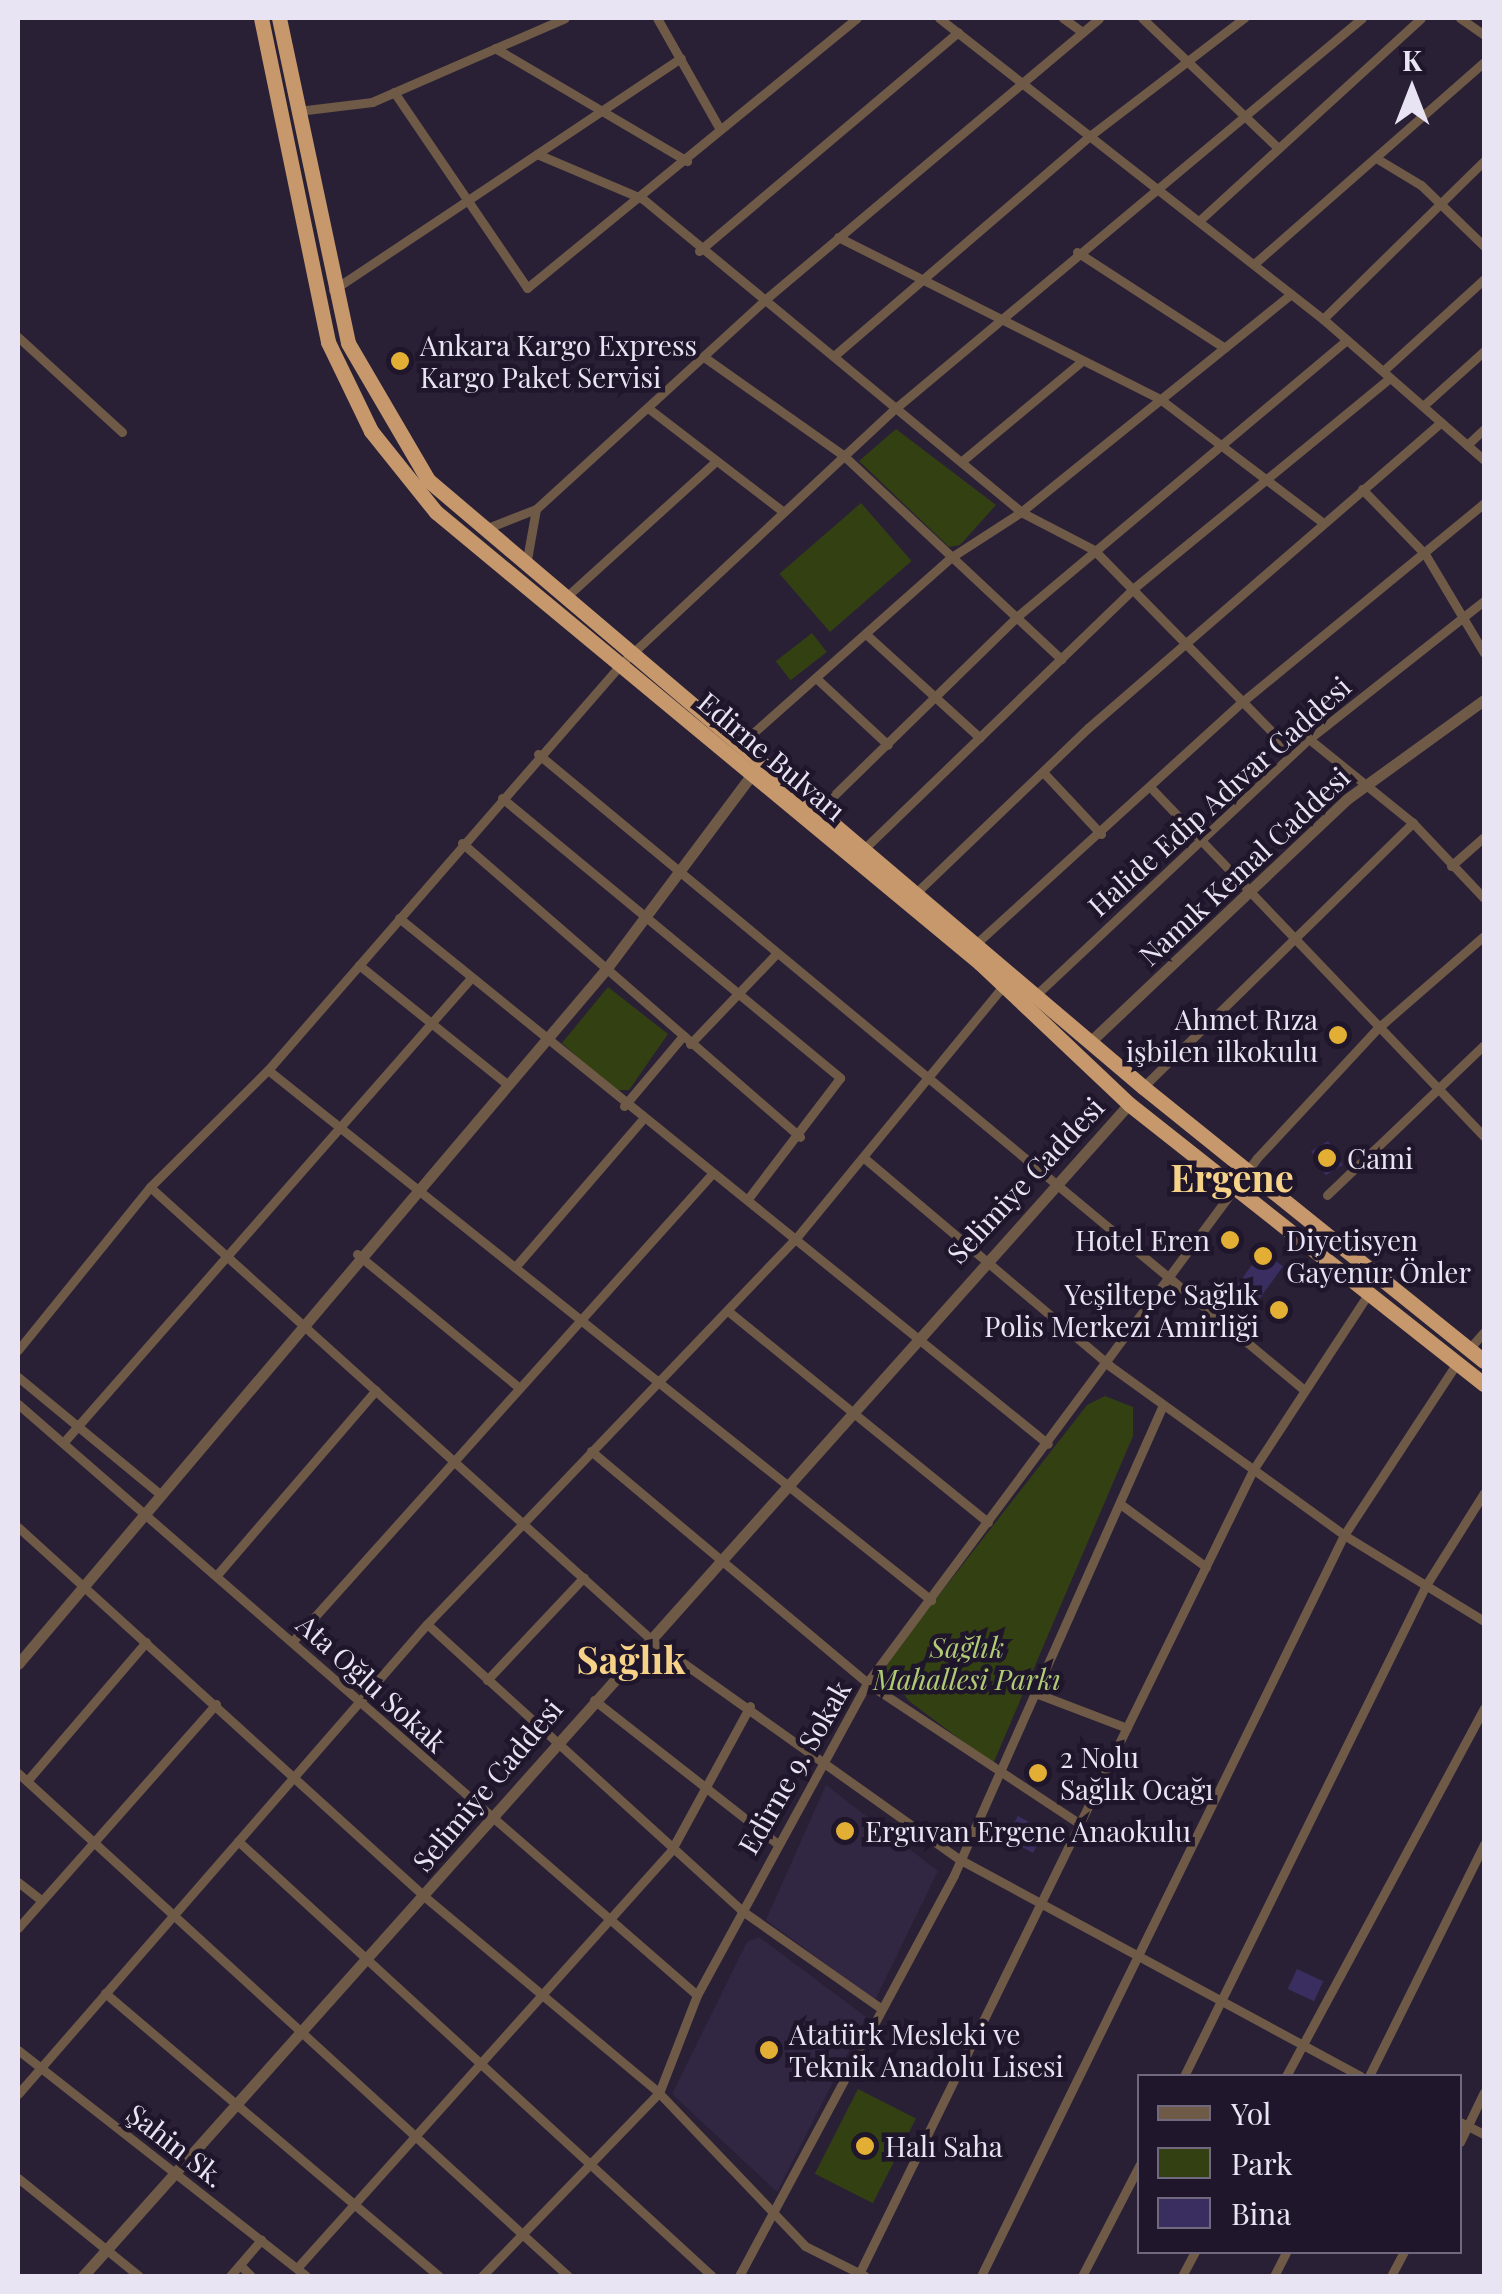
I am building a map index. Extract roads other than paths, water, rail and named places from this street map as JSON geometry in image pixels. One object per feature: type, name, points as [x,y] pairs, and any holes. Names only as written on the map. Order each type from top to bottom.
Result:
[{"type":"highway","name":"Edirne Bulvarı","points":[[261,18],[316,307],[371,431],[436,512],[1004,984],[1129,1104],[1371,1290],[1484,1384]]},
{"type":"highway","name":"Edirne Bulvarı","points":[[279,18],[332,290],[392,432],[482,531],[637,652],[822,807],[1248,1174],[1484,1360]]},
{"type":"street","points":[[298,111],[394,92],[564,18]]},
{"type":"street","points":[[657,18],[718,126]]},
{"type":"street","points":[[394,92],[472,196],[527,288],[643,199],[718,126],[858,18]]},
{"type":"street","points":[[939,18],[1323,319],[1484,460]]},
{"type":"street","points":[[1063,18],[1082,32]]},
{"type":"street","points":[[482,531],[536,510],[767,298],[1099,18]]},
{"type":"street","points":[[1142,18],[1276,146]]},
{"type":"street","points":[[835,355],[1091,134],[1244,18]]},
{"type":"street","points":[[18,1350],[150,1187],[268,1070],[538,754],[622,663],[897,407],[1005,325],[1077,252],[1241,110],[1362,18]]},
{"type":"street","points":[[1200,220],[1276,146],[1421,18]]},
{"type":"street","points":[[1464,18],[1484,36]]},
{"type":"street","points":[[699,252],[958,32]]},
{"type":"street","points":[[495,48],[686,161]]},
{"type":"street","points":[[332,290],[681,58]]},
{"type":"street","points":[[1254,264],[1484,62]]},
{"type":"street","points":[[536,154],[643,199],[699,252],[767,298],[1021,512],[1094,550],[1189,639],[1293,754]]},
{"type":"street","points":[[1376,158],[1442,203],[1484,246]]},
{"type":"street","points":[[1323,319],[1484,161]]},
{"type":"street","points":[[838,238],[922,278],[1005,325],[1160,399],[1322,522]]},
{"type":"street","points":[[1077,252],[1224,348]]},
{"type":"street","points":[[867,846],[1134,588],[1269,482],[1484,280]]},
{"type":"street","points":[[743,742],[868,636],[950,558],[1021,512],[1291,294]]},
{"type":"street","points":[[18,337],[122,432]]},
{"type":"street","points":[[822,807],[1019,615],[1348,340]]},
{"type":"street","points":[[1423,406],[1484,350]]},
{"type":"street","points":[[704,357],[844,456],[950,558],[1019,615],[1061,659]]},
{"type":"street","points":[[962,461],[1082,361]]},
{"type":"street","points":[[648,408],[782,511]]},
{"type":"street","points":[[919,890],[1189,639],[1441,422]]},
{"type":"street","points":[[1468,445],[1484,429]]},
{"type":"street","points":[[565,598],[716,460]]},
{"type":"street","points":[[1362,488],[1425,554],[1460,620],[1484,652]]},
{"type":"street","points":[[979,941],[1153,790],[1242,702],[1484,503]]},
{"type":"street","points":[[526,566],[536,510]]},
{"type":"street","name":"Halide Edip Adıvar Caddesi","points":[[1037,994],[1202,844],[1309,738],[1484,600]]},
{"type":"street","points":[[868,636],[980,738]]},
{"type":"street","points":[[816,678],[888,744]]},
{"type":"street","name":"Namık Kemal Caddesi","points":[[1091,1041],[1365,788],[1484,700]]},
{"type":"street","points":[[1309,738],[1413,824],[1484,898]]},
{"type":"street","points":[[538,754],[1302,1388]]},
{"type":"street","points":[[1043,772],[1101,834]]},
{"type":"street","points":[[18,1664],[146,1515],[414,1186],[607,968],[677,868],[752,774]]},
{"type":"street","points":[[1153,790],[1484,1136]]},
{"type":"street","points":[[502,798],[648,910],[840,1078],[800,1137],[747,1200]]},
{"type":"street","points":[[1143,1087],[1413,824]]},
{"type":"street","points":[[1451,866],[1484,837]]},
{"type":"street","points":[[462,843],[800,1137]]},
{"type":"street","points":[[399,918],[641,1121],[797,1237],[1048,1444]]},
{"type":"street","name":"Edirne 9. Sokak","points":[[482,2276],[585,2164],[659,2093],[697,1995],[740,1910],[868,1683],[1110,1366],[1170,1278],[1248,1174],[1378,1028],[1484,936]]},
{"type":"street","points":[[624,1106],[777,953]]},
{"type":"street","points":[[359,965],[506,1083]]},
{"type":"street","points":[[63,1444],[337,1125],[471,978]]},
{"type":"street","points":[[18,2094],[427,1624],[797,1237],[1004,984]]},
{"type":"street","points":[[1327,1194],[1484,1044]]},
{"type":"street","points":[[268,1070],[931,1600]]},
{"type":"street","name":"Selimiye Caddesi","points":[[83,2276],[558,1750],[592,1698],[654,1643],[784,1484],[914,1336],[1129,1104]]},
{"type":"street","points":[[516,1266],[641,1121]]},
{"type":"street","points":[[863,1157],[1110,1366],[1344,1535],[1484,1621]]},
{"type":"street","points":[[292,1642],[451,1457],[711,1174]]},
{"type":"street","points":[[150,1187],[654,1643],[750,1706],[959,1859],[1043,1900],[1302,2048],[1356,2074]]},
{"type":"street","points":[[357,1254],[517,1386]]},
{"type":"street","points":[[18,1526],[425,1896],[659,2093],[770,2214],[861,2276],[1253,1470],[1302,1388],[1371,1290]]},
{"type":"street","points":[[728,1311],[988,1522]]},
{"type":"street","points":[[1470,1348],[1484,1332]]},
{"type":"street","points":[[980,2276],[1344,1535],[1457,1362]]},
{"type":"street","points":[[18,1376],[161,1495]]},
{"type":"street","points":[[216,1576],[376,1390]]},
{"type":"street","name":"Ata Oğlu Sokak","points":[[18,1404],[697,1995]]},
{"type":"street","points":[[738,2276],[882,2009],[1000,1776],[1123,1506],[1163,1405]]},
{"type":"street","points":[[592,1451],[868,1683],[1000,1776],[1080,1824]]},
{"type":"street","points":[[1185,2074],[1426,1585],[1484,1493]]},
{"type":"street","points":[[1123,1506],[1206,1566]]},
{"type":"street","points":[[487,1680],[584,1577]]},
{"type":"street","points":[[427,1624],[558,1750],[740,1910],[882,2009]]},
{"type":"street","points":[[27,1782],[146,1642]]},
{"type":"street","points":[[1038,1694],[1127,1728]]},
{"type":"street","points":[[592,1698],[704,1791],[775,1842]]},
{"type":"street","points":[[18,1928],[91,1840],[216,1704]]},
{"type":"street","points":[[297,2268],[671,1851],[750,1706]]},
{"type":"street","points":[[1287,2074],[1484,1708]]},
{"type":"street","points":[[18,1773],[300,2036],[568,2276]]},
{"type":"street","points":[[238,1841],[364,1965],[712,2276]]},
{"type":"street","points":[[1371,2074],[1484,1844]]},
{"type":"street","points":[[18,1882],[41,1900]]},
{"type":"street","points":[[105,1993],[439,2276]]},
{"type":"street","name":"Şahin Sk.","points":[[18,2050],[306,2276]]},
{"type":"street","points":[[1484,2092],[1464,2124],[1484,2134]]},
{"type":"street","points":[[1082,2276],[1137,2170]]},
{"type":"street","points":[[18,2178],[103,2254],[139,2276]]},
{"type":"street","points":[[230,2276],[261,2240]]},
{"type":"street","points":[[1391,2276],[1403,2254]]},
{"type":"street","points":[[240,2264],[251,2276]]},
{"type":"place","name":"Ankara Kargo Express Kargo Paket Servisi","points":[[400,361]]},
{"type":"place","name":"Ahmet Rıza işbilen ilkokulu","points":[[1338,1035]]},
{"type":"place","name":"Cami","points":[[1327,1158]]},
{"type":"place","name":"Hotel Eren","points":[[1230,1240]]},
{"type":"place","name":"Diyetisyen Gayenur Önler","points":[[1263,1256]]},
{"type":"place","name":"Yeşiltepe Sağlık Polis Merkezi Amirliği","points":[[1279,1310]]},
{"type":"place","name":"2 Nolu Sağlık Ocağı","points":[[1038,1773]]},
{"type":"place","name":"Erguvan Ergene Anaokulu","points":[[845,1831]]},
{"type":"place","name":"Atatürk Mesleki ve Teknik Anadolu Lisesi","points":[[769,2050]]},
{"type":"place","name":"Halı Saha","points":[[865,2146]]},
{"type":"district","name":"Ergene","points":[[1232,1177]]},
{"type":"district","name":"Sağlık","points":[[631,1659]]},
{"type":"park label","name":"Sağlık Mahallesi Parkı","points":[[967,1663]]}]
